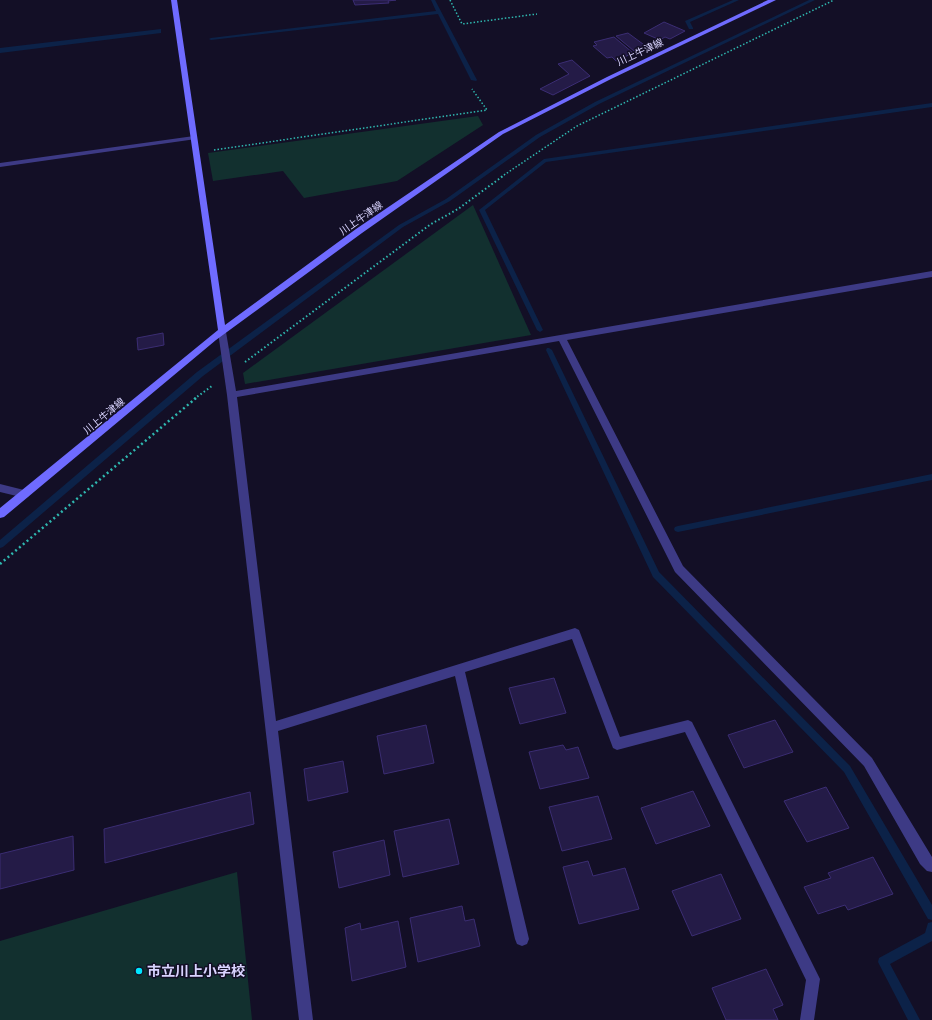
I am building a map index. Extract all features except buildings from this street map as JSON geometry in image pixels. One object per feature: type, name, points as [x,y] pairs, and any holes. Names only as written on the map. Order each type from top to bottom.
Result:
[{"type":"main road","points":[[174,0],[222,332]]},
{"type":"main road","name":"川上牛津線","points":[[0,514],[222,332],[359,231],[501,133],[609,78],[773,0]]},
{"type":"street","points":[[0,165],[194,138]]},
{"type":"street","points":[[232,395],[369,370],[932,274]]},
{"type":"street","points":[[222,332],[232,395],[306,1020]]},
{"type":"street","points":[[562,338],[679,568],[868,762],[925,859],[932,866]]},
{"type":"street","points":[[0,488],[25,494]]},
{"type":"street","points":[[271,728],[575,633],[617,744],[688,726],[813,979],[807,1020]]},
{"type":"street","points":[[459,669],[522,939]]},
{"type":"path","points":[[450,0],[462,24],[536,14]]},
{"type":"path","points":[[0,564],[186,405],[229,375],[431,224],[458,209],[521,163],[577,126],[834,0]]},
{"type":"path","points":[[196,152],[486,110],[472,89]]},
{"type":"green space","points":[[478,116],[483,125],[397,181],[304,198],[283,171],[213,181],[208,153]]},
{"type":"green space","points":[[473,205],[531,335],[245,384],[243,373]]},
{"type":"green space","name":"市立川上小学校","points":[[237,872],[252,1020],[0,1020],[0,941]]},
{"type":"water","points":[[161,29],[161,33],[0,53],[0,48]]},
{"type":"waterway","points":[[433,0],[474,80]]},
{"type":"waterway","points":[[691,28],[687,21],[737,0]]},
{"type":"waterway","points":[[0,545],[200,374],[401,226],[448,200],[538,136],[597,103],[813,0]]},
{"type":"waterway","points":[[211,39],[439,12]]},
{"type":"waterway","points":[[540,330],[482,210],[544,161],[932,105]]},
{"type":"waterway","points":[[549,350],[656,574],[847,769],[932,915]]},
{"type":"waterway","points":[[678,529],[932,477]]},
{"type":"waterway","points":[[914,1020],[883,962],[929,937],[932,927]]},
{"type":"place","name":"市立川上小学校","points":[[139,971]]}]
